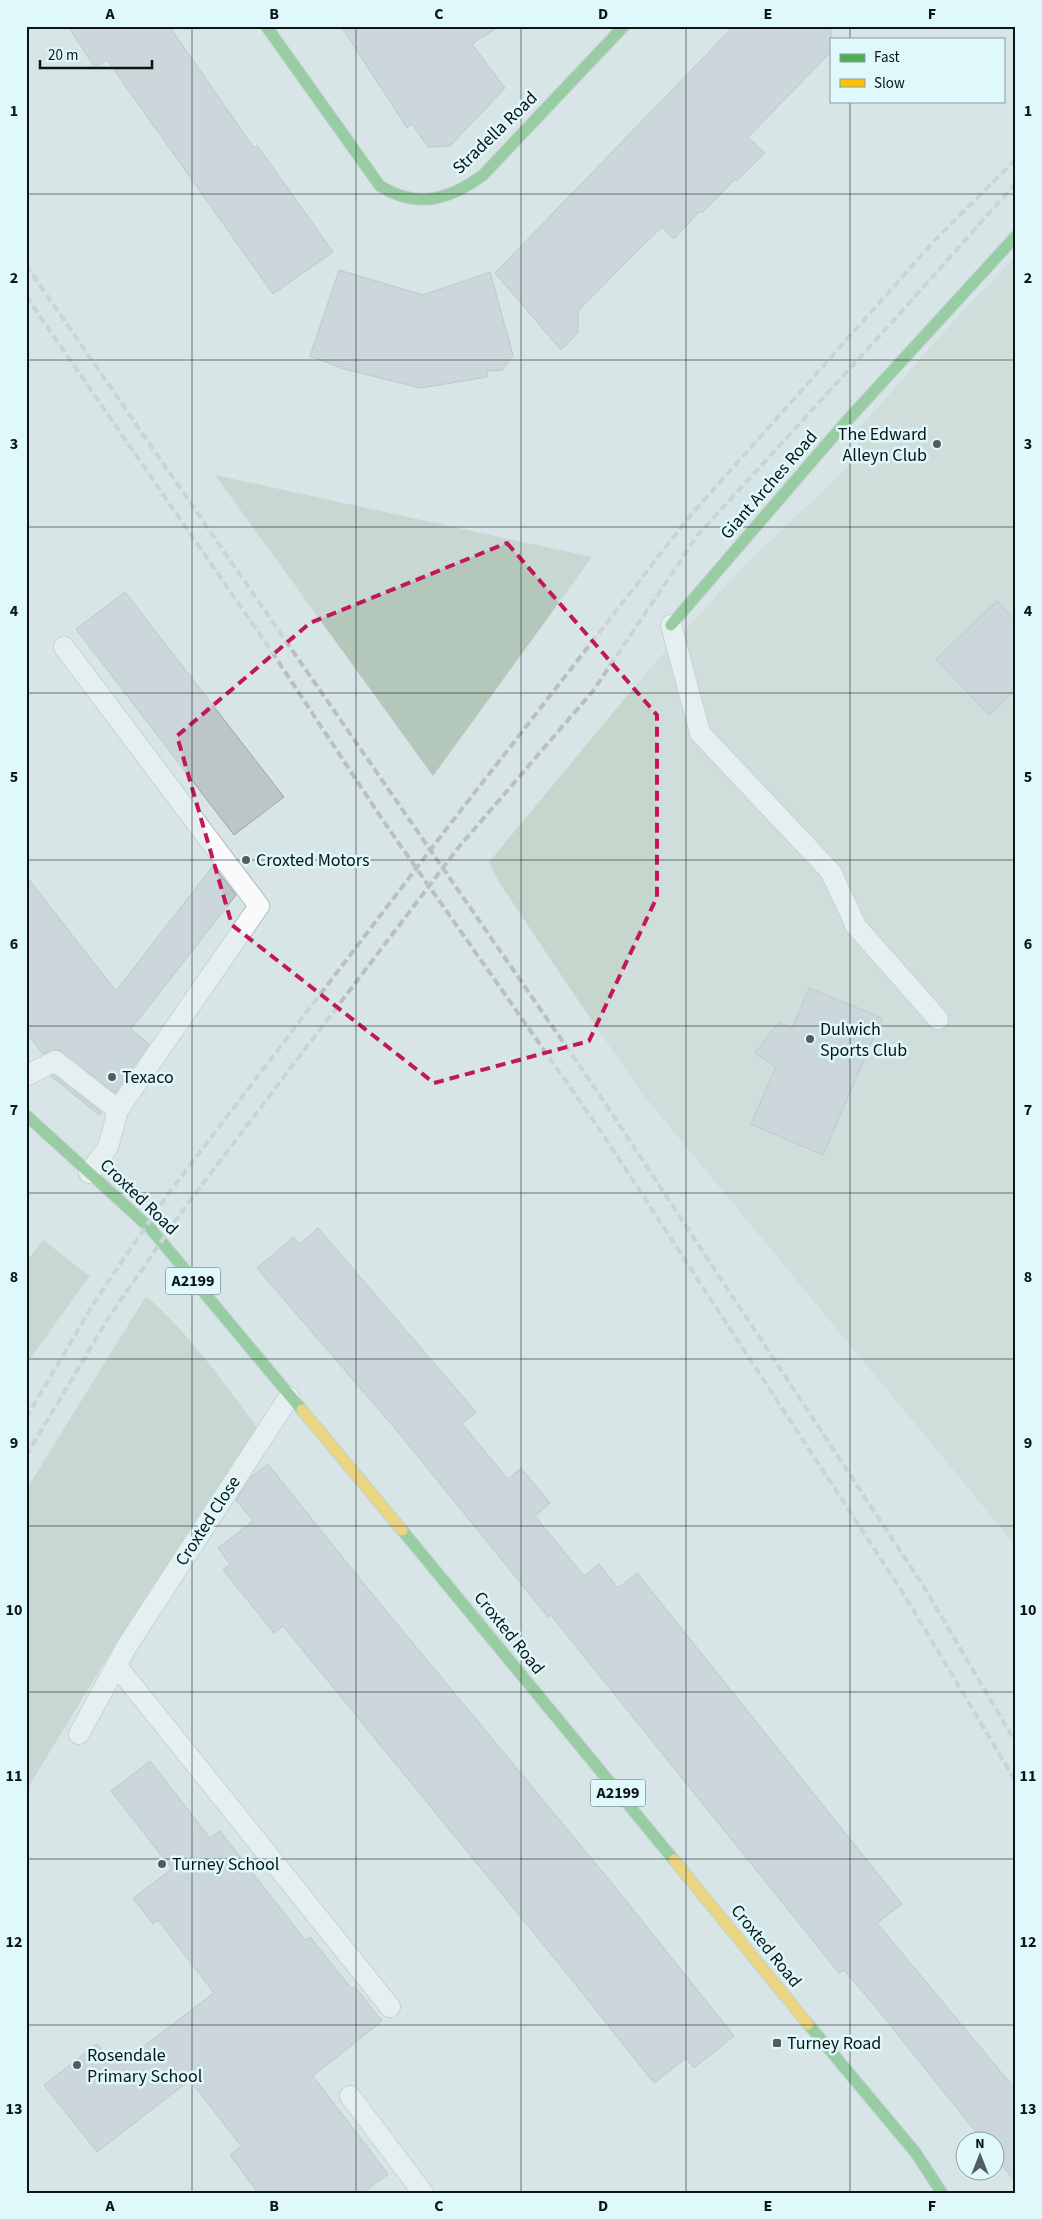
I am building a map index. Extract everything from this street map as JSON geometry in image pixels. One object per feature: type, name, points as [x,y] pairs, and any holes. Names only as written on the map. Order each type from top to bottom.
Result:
[{"type":"main road","name":"Stradella Road","points":[[266,26],[380,186],[391,194],[407,200],[444,196],[457,193],[470,186],[483,175],[624,26]]},
{"type":"main road","name":"Giant Arches Road","points":[[671,625],[844,424],[1016,236]]},
{"type":"main road","name":"Croxted Road","points":[[26,1115],[151,1229],[289,1397],[373,1494],[805,2020],[887,2117],[915,2152],[942,2193]]},
{"type":"lane","points":[[671,625],[700,733],[831,872],[856,926],[938,1019]]},
{"type":"lane","points":[[64,646],[259,906],[118,1110],[108,1147],[89,1173]]},
{"type":"lane","points":[[26,1076],[55,1061],[118,1110]]},
{"type":"lane","name":"Croxted Close","points":[[79,1734],[127,1646],[289,1397]]},
{"type":"lane","points":[[116,1665],[390,2007]]},
{"type":"lane","points":[[350,2096],[423,2193]]},
{"type":"highlighted area","points":[[507,543],[657,715],[657,897],[589,1041],[434,1083],[232,925],[177,736],[310,623]]},
{"type":"green space","name":"Dulwich Sports Club","points":[[1016,256],[1016,1546],[640,1091],[499,882],[489,862],[651,667],[742,568],[859,456],[857,431],[948,327]]},
{"type":"green space","points":[[215,475],[592,557],[433,776]]},
{"type":"green space","points":[[43,1240],[90,1276],[26,1364],[26,1262]]},
{"type":"green space","points":[[146,1296],[191,1342],[257,1427],[120,1637],[26,1791],[26,1490]]},
{"type":"building","points":[[68,26],[169,26],[254,148],[257,145],[333,252],[273,294],[107,60],[95,68]]},
{"type":"building","points":[[341,26],[500,26],[472,44],[505,88],[450,146],[428,147],[412,124],[407,128]]},
{"type":"building","points":[[734,26],[831,26],[830,53],[748,137],[765,153],[737,181],[735,179],[702,213],[700,211],[674,239],[662,227],[640,248],[578,311],[578,333],[561,350],[495,273]]},
{"type":"building","points":[[339,270],[423,295],[490,272],[513,355],[502,370],[487,371],[487,377],[421,388],[344,369],[310,356]]},
{"type":"building","points":[[125,592],[284,797],[234,835],[76,629]]},
{"type":"building","points":[[997,601],[1016,621],[1016,689],[989,715],[936,659]]},
{"type":"building","points":[[212,867],[236,895],[131,1029],[149,1044],[115,1093],[62,1051],[56,1049],[43,1054],[26,1032],[26,876],[116,991]]},
{"type":"building","points":[[809,988],[882,1018],[823,1155],[751,1124],[776,1067],[755,1053],[779,1022],[792,1029]]},
{"type":"building","points":[[54,1075],[101,1112],[99,1115],[51,1076]]},
{"type":"building","points":[[318,1228],[476,1412],[462,1424],[508,1479],[521,1468],[550,1503],[535,1516],[584,1576],[599,1564],[618,1588],[637,1573],[902,1904],[877,1923],[1016,2090],[1016,2183],[1004,2168],[1004,2132],[976,2132],[844,1970],[839,1973],[550,1614],[548,1617],[403,1438],[257,1268],[294,1237],[300,1244]]},
{"type":"building","points":[[268,1464],[364,1584],[615,1887],[734,2036],[694,2068],[686,2058],[654,2083],[283,1626],[274,1633],[223,1570],[230,1564],[218,1548],[253,1521],[236,1500],[251,1477]]},
{"type":"building","points":[[150,1761],[210,1838],[220,1831],[305,1940],[310,1937],[352,1989],[355,1987],[382,2021],[313,2076],[388,2174],[363,2193],[258,2193],[230,2155],[241,2146],[190,2080],[97,2152],[44,2085],[97,2044],[107,2056],[115,2050],[124,2061],[214,1993],[158,1920],[153,1924],[133,1898],[172,1869],[111,1791]]},
{"type":"railway","points":[[26,1418],[97,1298],[171,1190],[444,832],[690,516],[936,239],[1016,159]]},
{"type":"railway","points":[[26,1456],[109,1317],[188,1203],[458,848],[593,691],[697,536],[1016,183]]},
{"type":"railway","points":[[26,265],[599,1094],[924,1587],[1016,1743]]},
{"type":"railway","points":[[26,296],[272,652],[386,825],[598,1127],[905,1596],[1016,1782]]},
{"type":"traffic: fast","points":[[266,26],[380,186],[407,198],[420,199],[445,196],[470,184],[483,175],[624,26]]},
{"type":"traffic: fast","points":[[671,625],[844,424],[1016,236]]},
{"type":"traffic: fast","points":[[26,1115],[151,1229],[302,1410]]},
{"type":"traffic: fast","points":[[402,1530],[674,1860]]},
{"type":"traffic: fast","points":[[808,2024],[915,2152],[942,2193]]},
{"type":"traffic: slow","points":[[302,1410],[402,1530]]},
{"type":"traffic: slow","points":[[674,1860],[808,2024]]},
{"type":"place","name":"The Edward Alleyn Club","points":[[937,444]]},
{"type":"place","name":"Croxted Motors","points":[[246,860]]},
{"type":"place","name":"Dulwich Sports Club","points":[[810,1039]]},
{"type":"place","name":"Texaco","points":[[112,1077]]},
{"type":"place","name":"Turney School","points":[[162,1864]]},
{"type":"place","name":"Turney Road","points":[[777,2043]]},
{"type":"place","name":"Rosendale Primary School","points":[[77,2065]]}]
